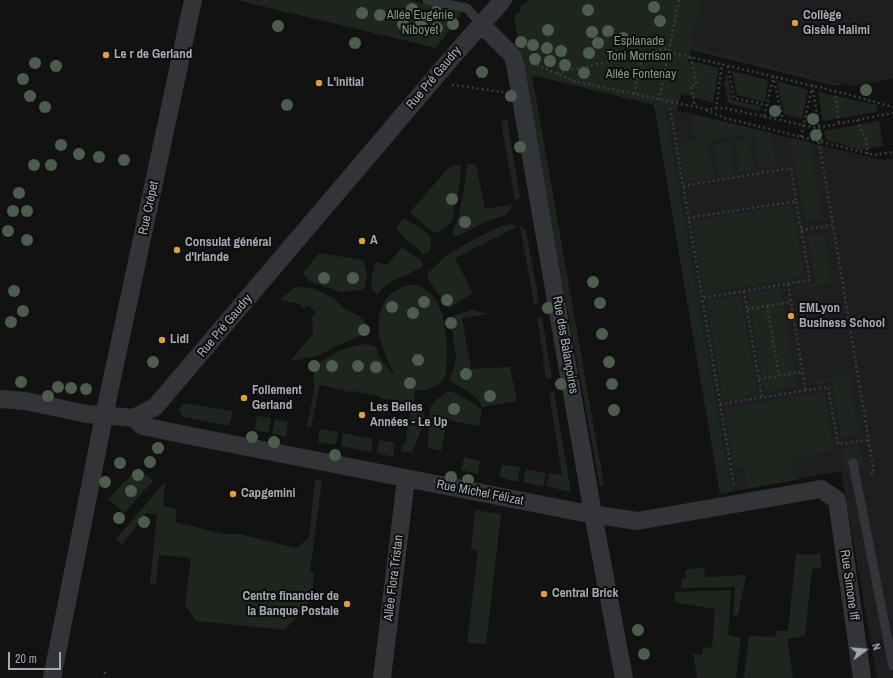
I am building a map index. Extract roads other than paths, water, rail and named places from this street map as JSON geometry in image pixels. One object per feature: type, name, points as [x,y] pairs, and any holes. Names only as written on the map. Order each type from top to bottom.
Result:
[{"type":"street","name":"Rue Crépet","points":[[104,416],[193,0]]},
{"type":"street","name":"Rue Pré Gaudry","points":[[134,418],[155,407],[172,389],[448,61],[504,0]]},
{"type":"street","name":"Rue des Balançoires","points":[[481,24],[512,54],[515,64],[624,678]]},
{"type":"street","points":[[0,399],[25,401],[87,414],[134,418]]},
{"type":"street","points":[[52,678],[104,416]]},
{"type":"street","name":"Rue Michel Félizat","points":[[134,418],[142,426],[406,479],[580,512],[637,521],[821,489],[829,495]]},
{"type":"street","name":"Allée Flora Tristan","points":[[382,678],[406,479]]},
{"type":"street","name":"Rue Simone Iff","points":[[829,495],[836,500],[862,678]]},
{"type":"lane","points":[[427,0],[467,8],[481,24]]},
{"type":"lane","points":[[853,463],[893,666]]},
{"type":"place","name":"Collège Gisèle Halimi","points":[[795,23]]},
{"type":"place","name":"Le r de Gerland","points":[[106,55]]},
{"type":"place","name":"L'initial","points":[[319,83]]},
{"type":"place","name":"A","points":[[362,241]]},
{"type":"place","name":"Consulat général d'Irlande","points":[[177,250]]},
{"type":"place","name":"EMLyon Business School","points":[[791,316]]},
{"type":"place","name":"Lidl","points":[[162,340]]},
{"type":"place","name":"Follement Gerland","points":[[244,398]]},
{"type":"place","name":"Les Belles Années - Le Up","points":[[362,415]]},
{"type":"place","name":"Capgemini","points":[[233,494]]},
{"type":"place","name":"Central Brick","points":[[544,594]]},
{"type":"place","name":"Centre financier de la Banque Postale","points":[[347,604]]},
{"type":"park label","name":"Allée Eugénie Niboyet","points":[[420,24]]},
{"type":"park label","name":"Esplanade Toni Morrison","points":[[639,50]]},
{"type":"park label","name":"Allée Fontenay","points":[[641,75]]}]
